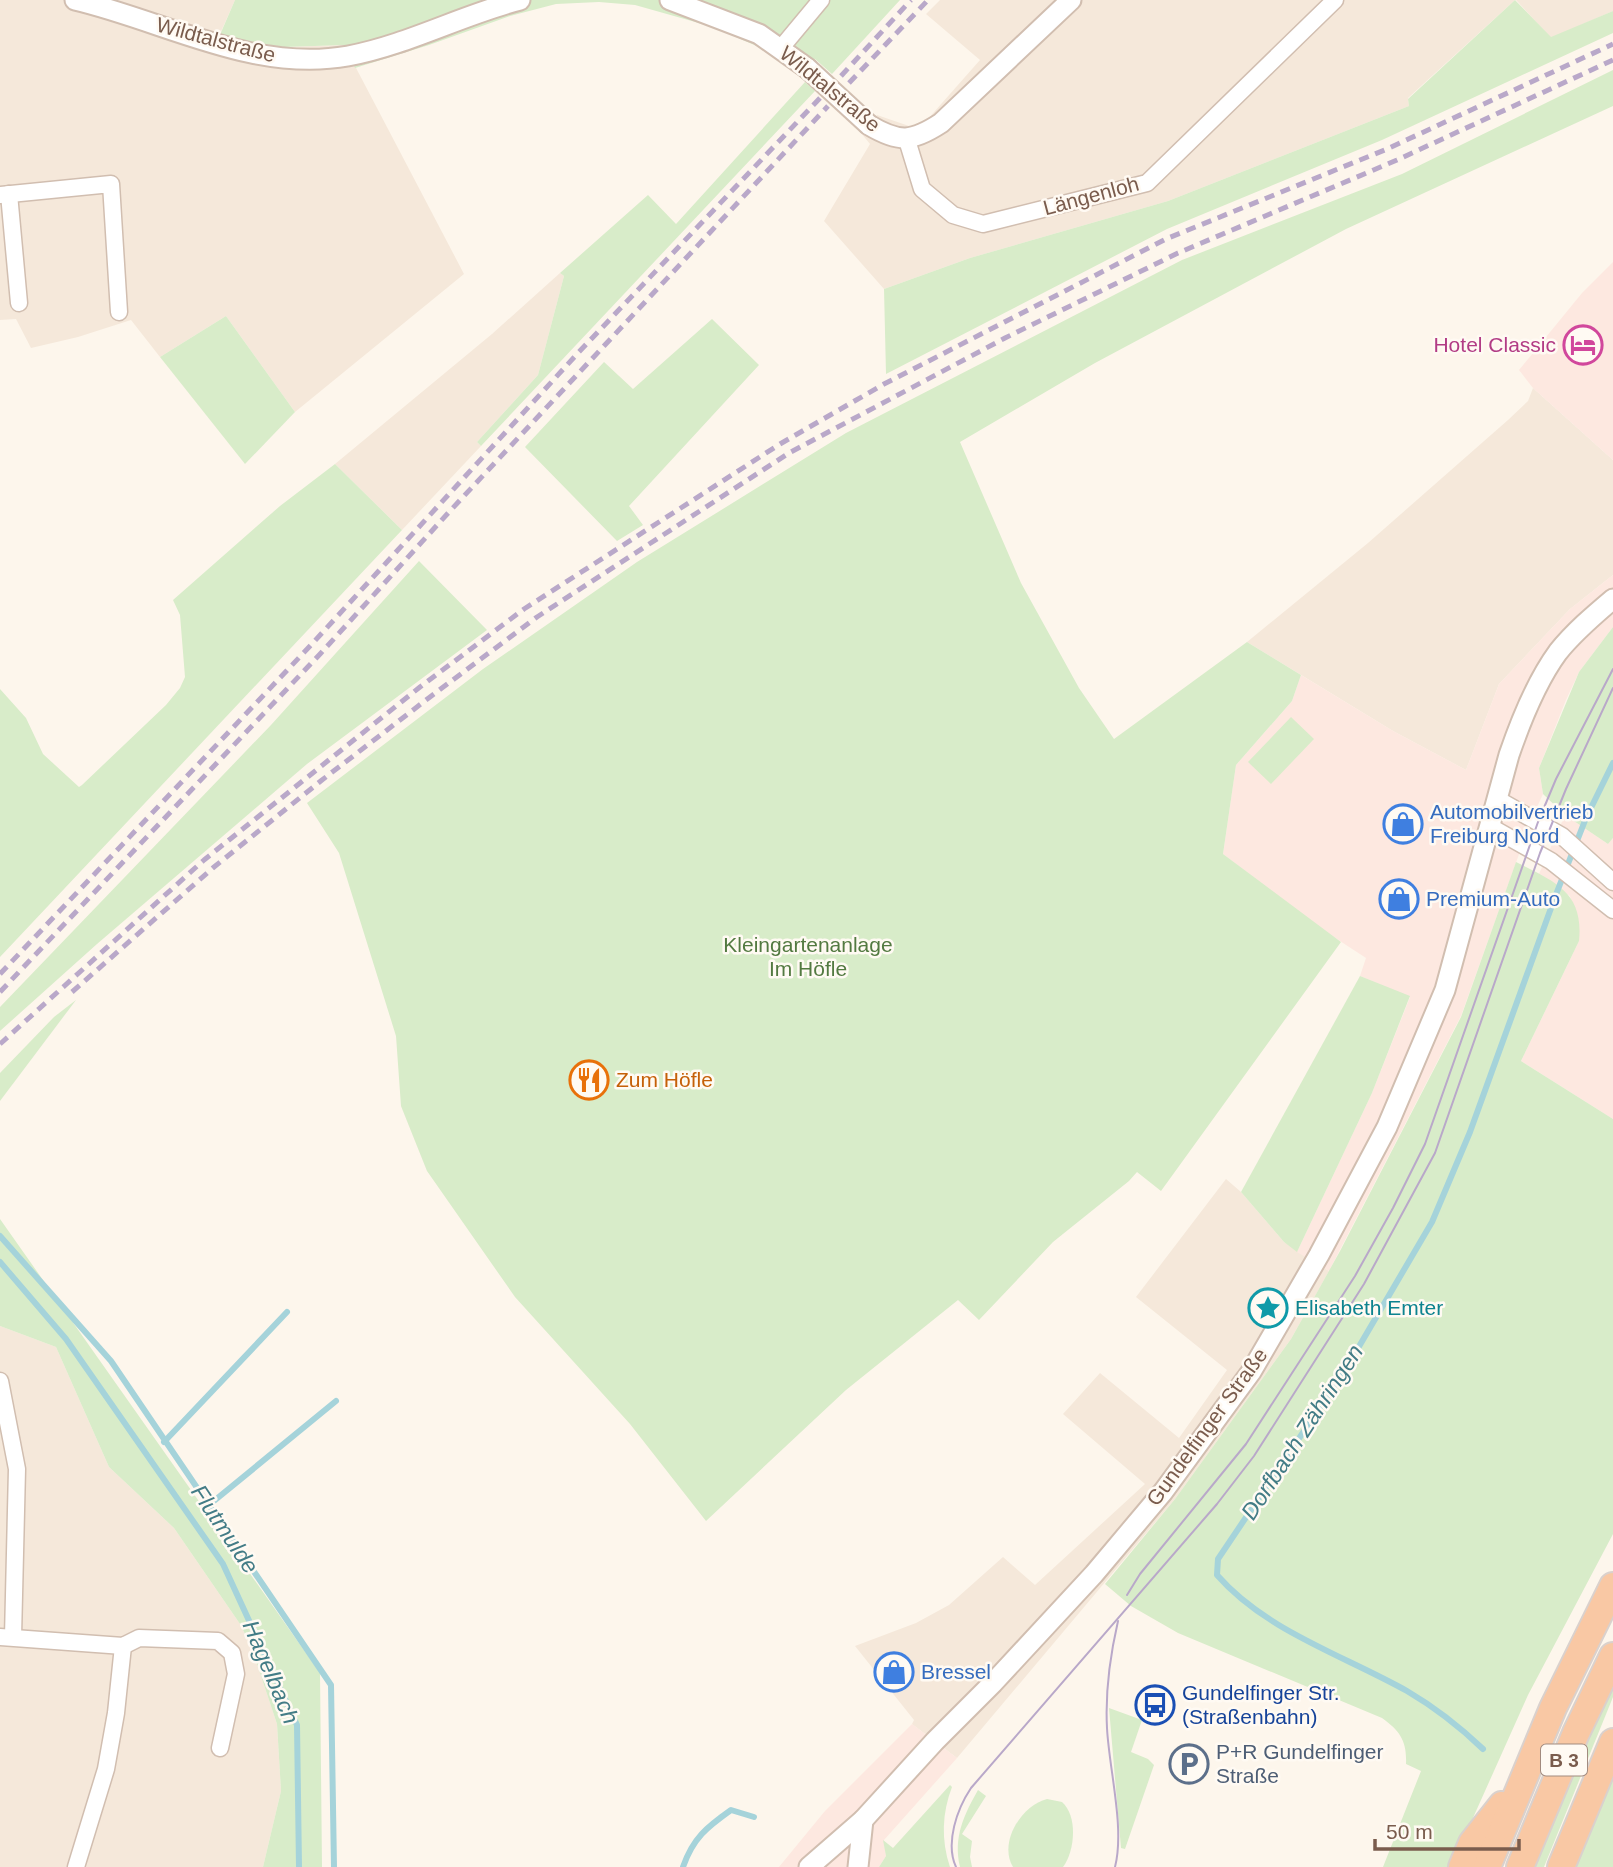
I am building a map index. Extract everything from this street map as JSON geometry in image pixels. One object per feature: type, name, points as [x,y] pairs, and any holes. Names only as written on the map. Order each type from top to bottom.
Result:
[{"type":"highway","name":"B 3","points":[[1486,1867],[1521,1781],[1613,1586]]},
{"type":"highway","name":"B 3","points":[[1520,1867],[1576,1733],[1613,1656]]},
{"type":"highway","points":[[1561,1867],[1613,1742]]},
{"type":"highway","points":[[1462,1867],[1472,1843],[1521,1781]]},
{"type":"street","name":"Wildtalstraße","points":[[75,0],[247,53],[290,60],[349,56],[520,0]]},
{"type":"street","name":"Wildtalstraße","points":[[670,0],[759,34],[807,68],[869,125],[891,136],[907,140],[925,134],[941,123],[1072,0]]},
{"type":"street","points":[[781,48],[821,0]]},
{"type":"street","name":"Längenloh","points":[[907,140],[922,188],[953,215],[983,224],[1147,183],[1335,0]]},
{"type":"street","points":[[19,303],[5,195],[111,184],[119,312]]},
{"type":"street","name":"Gundelfinger Straße","points":[[809,1867],[863,1820],[1113,1552],[1163,1492],[1251,1372],[1319,1255],[1387,1127],[1445,990],[1520,723],[1545,673],[1568,642],[1613,599]]},
{"type":"street","points":[[1497,799],[1562,836],[1613,882]]},
{"type":"street","points":[[1489,826],[1551,860],[1613,910]]},
{"type":"street","points":[[0,1381],[17,1469],[6,1637],[123,1646],[139,1638],[218,1641],[232,1653],[236,1674],[220,1748]]},
{"type":"street","points":[[76,1867],[106,1769],[116,1713],[123,1646]]},
{"type":"street","points":[[841,1867],[858,1857],[863,1820]]},
{"type":"shaded area","points":[[0,0],[235,0],[219,36],[284,47],[344,45],[464,274],[295,412],[226,316],[160,357],[131,320],[31,348],[16,319],[0,320]]},
{"type":"shaded area","points":[[940,0],[1515,0],[1408,98],[1409,106],[1168,201],[970,258],[884,289],[824,221],[870,144],[861,133],[877,115],[909,126],[917,126],[927,120],[980,60],[926,14]]},
{"type":"shaded area","points":[[1516,0],[1613,0],[1613,11],[1551,38]]},
{"type":"shaded area","points":[[1613,262],[1613,460],[1533,388],[1519,370],[1582,293]]},
{"type":"shaded area","points":[[560,273],[564,276],[538,375],[477,442],[481,446],[402,530],[335,464],[492,334]]},
{"type":"shaded area","points":[[1533,388],[1613,460],[1613,575],[1570,609],[1499,684],[1466,770],[1393,731],[1247,642],[1368,543],[1508,420],[1528,401]]},
{"type":"shaded area","points":[[1613,575],[1613,627],[1579,672],[1539,768],[1543,794],[1461,1016],[1329,1271],[1297,1252],[1372,1093],[1410,997],[1360,976],[1366,958],[1320,928],[1223,854],[1236,765],[1292,701],[1301,675],[1393,731],[1466,770],[1499,684],[1570,609]]},
{"type":"shaded area","points":[[1565,815],[1608,844],[1613,838],[1613,1119],[1521,1061],[1579,941],[1570,896],[1539,874]]},
{"type":"shaded area","points":[[1226,1179],[1241,1192],[1284,1242],[1329,1271],[1291,1339],[1175,1499],[957,1758],[912,1724],[914,1720],[855,1646],[916,1623],[949,1605],[1003,1557],[1035,1585],[1145,1484],[1063,1414],[1100,1373],[1179,1438],[1227,1370],[1136,1297]]},
{"type":"shaded area","points":[[0,1326],[56,1347],[109,1467],[174,1528],[240,1624],[251,1646],[277,1724],[281,1791],[263,1867],[0,1867]]},
{"type":"shaded area","points":[[912,1724],[957,1758],[884,1840],[886,1856],[879,1867],[779,1867],[825,1811]]},
{"type":"green space","points":[[235,0],[900,0],[832,74],[815,59],[799,76],[770,52],[713,27],[635,5],[599,2],[556,4],[510,16],[355,68],[344,45],[284,47],[219,37]]},
{"type":"green space","points":[[1515,0],[1551,37],[1613,11],[1613,33],[1382,140],[1167,229],[886,374],[884,289],[970,258],[1168,201],[1409,106],[1408,99]]},
{"type":"green space","name":"Kleingartenanlage Im Höfle","points":[[1613,70],[1613,106],[1346,229],[1095,363],[960,442],[1021,583],[1079,688],[1114,739],[1247,642],[1301,675],[1292,701],[1236,765],[1223,854],[1341,942],[1161,1191],[1137,1172],[1053,1242],[979,1320],[958,1300],[846,1390],[706,1521],[630,1424],[515,1297],[427,1171],[401,1106],[396,1036],[339,853],[307,803],[483,669],[637,562],[846,433],[1182,260],[1402,174]]},
{"type":"green space","points":[[805,82],[815,91],[481,446],[477,442],[538,375],[564,276],[560,273],[648,195],[676,224]]},
{"type":"green space","points":[[226,316],[295,412],[245,464],[160,357]]},
{"type":"green space","points":[[712,319],[759,365],[629,506],[643,525],[617,541],[525,447],[604,362],[633,389]]},
{"type":"green space","points":[[335,464],[402,530],[0,957],[0,689],[26,718],[43,754],[79,787],[82,785],[166,705],[180,688],[185,677],[180,615],[173,600],[280,506]]},
{"type":"green space","points":[[419,561],[487,630],[307,764],[0,1031],[0,1007],[271,725]]},
{"type":"green space","points":[[1613,627],[1613,838],[1608,844],[1565,815],[1543,794],[1539,768],[1579,672]]},
{"type":"green space","points":[[1291,717],[1314,739],[1271,784],[1248,762]]},
{"type":"green space","points":[[1516,862],[1564,891],[1577,911],[1579,924],[1579,941],[1521,1061],[1613,1119],[1613,1534],[1528,1695],[1451,1867],[1383,1867],[1421,1771],[1406,1764],[1404,1743],[1393,1727],[1382,1718],[1178,1633],[1131,1606],[1105,1584],[1175,1499],[1291,1339],[1340,1251],[1461,1017]]},
{"type":"green space","points":[[1360,976],[1410,996],[1372,1093],[1297,1252],[1284,1242],[1241,1192]]},
{"type":"green space","points":[[76,1000],[0,1101],[0,1073],[54,1017]]},
{"type":"green space","points":[[0,1219],[320,1673],[322,1867],[263,1867],[281,1791],[277,1724],[251,1646],[240,1624],[174,1528],[109,1467],[56,1347],[0,1326]]},
{"type":"green space","points":[[1613,1677],[1613,1697],[1544,1867],[1533,1867]]},
{"type":"green space","points":[[1109,1708],[1142,1720],[1131,1752],[1148,1759],[1154,1765],[1125,1849],[1121,1848]]},
{"type":"green space","points":[[1613,1771],[1613,1867],[1574,1867]]},
{"type":"green space","points":[[950,1785],[952,1787],[944,1827],[950,1867],[879,1867],[886,1856],[883,1840],[893,1848]]},
{"type":"green space","points":[[978,1790],[986,1796],[962,1834],[972,1841],[972,1867],[960,1867],[958,1846],[961,1827]]},
{"type":"green space","points":[[1047,1799],[1062,1802],[1071,1816],[1073,1834],[1067,1860],[1063,1867],[1013,1867],[1008,1847],[1015,1826],[1029,1809]]},
{"type":"waterway","name":"Dorfbach Zähringen","points":[[1483,1749],[1418,1697],[1306,1640],[1258,1612],[1217,1575],[1218,1559],[1347,1367],[1432,1222],[1470,1132],[1586,818],[1613,763]]},
{"type":"waterway","name":"Flutmulde","points":[[0,1236],[111,1361],[331,1685],[334,1867]]},
{"type":"waterway","name":"Hagelbach","points":[[0,1262],[66,1339],[223,1564],[297,1725],[299,1867]]},
{"type":"waterway","points":[[164,1442],[287,1312]]},
{"type":"waterway","points":[[209,1505],[336,1401]]},
{"type":"waterway","name":"Hagelbach","points":[[683,1867],[691,1848],[702,1834],[731,1810],[754,1817]]},
{"type":"tram line","points":[[1127,1595],[1140,1574],[1246,1444],[1355,1276],[1393,1208],[1425,1144],[1538,822],[1556,779],[1613,669]]},
{"type":"tram line","points":[[956,1867],[952,1847],[954,1826],[971,1788],[1217,1504],[1254,1456],[1364,1284],[1435,1153],[1540,853],[1566,789],[1613,688]]},
{"type":"tram line","points":[[1115,1867],[1118,1835],[1108,1744],[1107,1701],[1118,1621]]},
{"type":"railway","points":[[841,76],[911,0]]},
{"type":"railway","points":[[849,83],[928,0]]},
{"type":"railway","points":[[0,1044],[204,860],[420,687],[524,609],[780,444],[884,384],[1166,239],[1387,149],[1613,44]]},
{"type":"railway","points":[[72,992],[214,867],[430,697],[537,617],[789,453],[1005,338],[1178,253],[1397,160],[1613,60]]},
{"type":"railway","points":[[0,974],[311,645],[578,353],[820,98]]},
{"type":"railway","points":[[0,992],[321,653],[828,106]]},
{"type":"place","name":"Hotel Classic","points":[[1583,345]]},
{"type":"place","name":"Automobilvertrieb Freiburg Nord","points":[[1403,824]]},
{"type":"place","name":"Premium-Auto","points":[[1399,899]]},
{"type":"place","name":"Zum Höfle","points":[[589,1080]]},
{"type":"place","name":"Elisabeth Emter","points":[[1268,1308]]},
{"type":"place","name":"Bressel","points":[[894,1672]]},
{"type":"place","name":"Gundelfinger Str. (Straßenbahn)","points":[[1155,1705]]},
{"type":"place","name":"P+R Gundelfinger Straße","points":[[1189,1764]]}]
